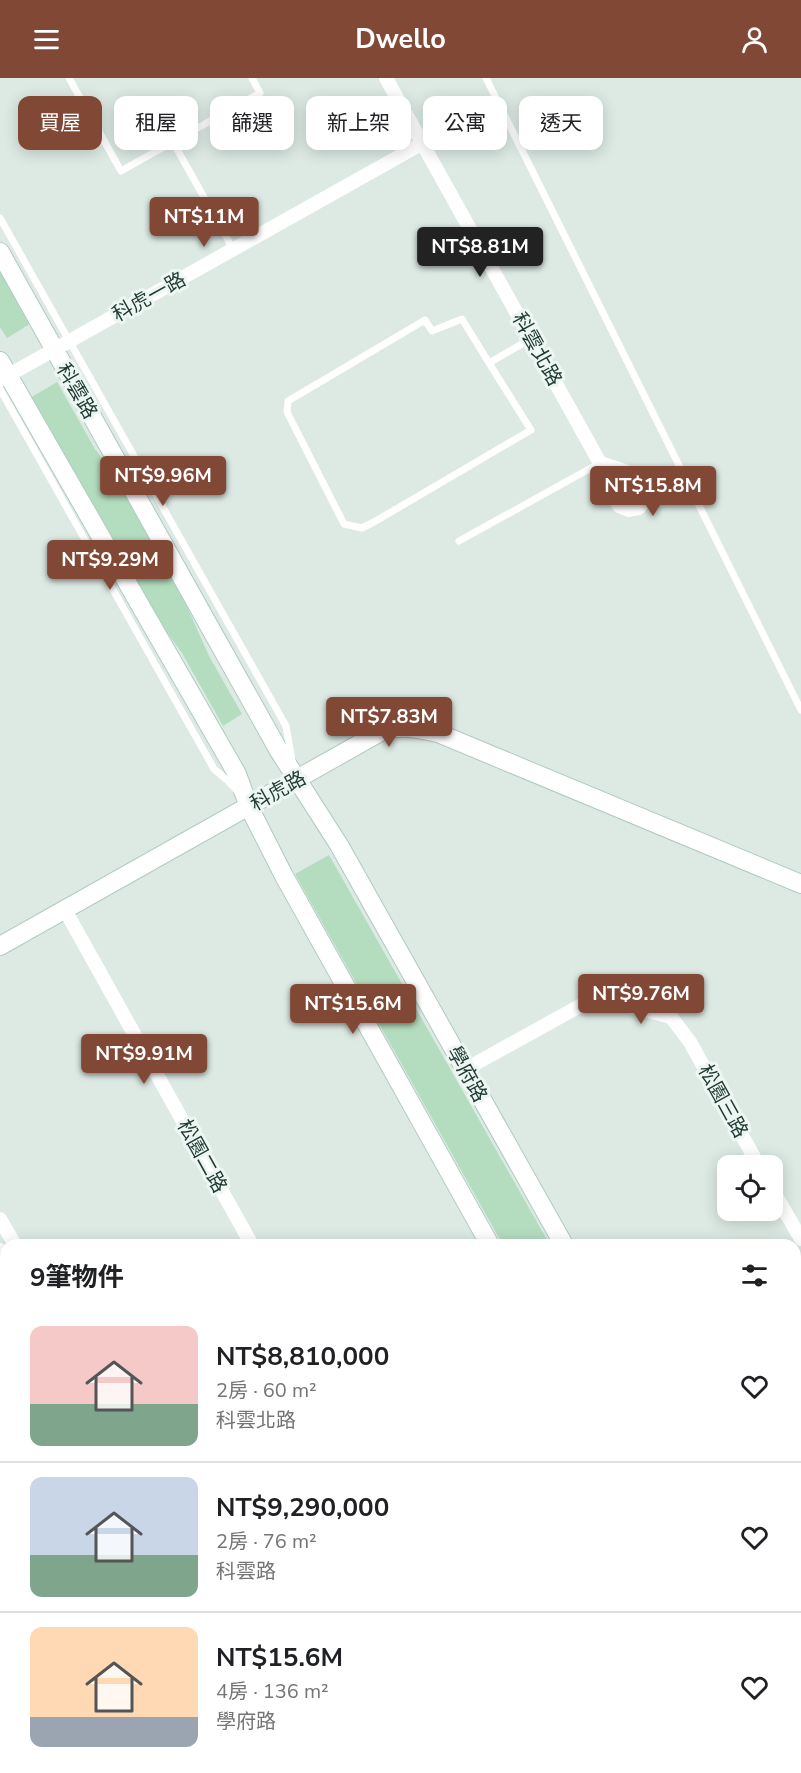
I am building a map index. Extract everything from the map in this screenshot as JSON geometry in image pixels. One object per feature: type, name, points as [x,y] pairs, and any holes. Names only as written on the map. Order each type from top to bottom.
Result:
[{"type":"street","name":"科雲北路","points":[[386,78],[423,144]]},
{"type":"street","name":"科虎一路","points":[[2,376],[61,346],[423,144]]},
{"type":"street","name":"科雲北路","points":[[426,150],[600,463]]},
{"type":"street","name":"科雲路","points":[[0,252],[61,346],[273,741],[297,780]]},
{"type":"street","points":[[2,376],[237,774],[249,807],[284,876],[487,1239]]},
{"type":"street","name":"科虎路","points":[[0,946],[384,730],[397,727],[438,733],[801,884]]},
{"type":"street","name":"學府路","points":[[297,780],[339,845],[561,1239]]},
{"type":"street","name":"松園二路","points":[[65,910],[249,1239]]},
{"type":"street","name":"松園三路","points":[[464,1070],[585,1003],[607,1000],[671,1017],[690,1042],[753,1155]]},
{"type":"street","points":[[783,1208],[801,1239]]},
{"type":"street","points":[[0,1219],[12,1239]]},
{"type":"lane","points":[[69,78],[121,171],[159,150]]},
{"type":"lane","points":[[198,128],[260,93],[252,78]]},
{"type":"lane","points":[[486,78],[801,710]]},
{"type":"lane","points":[[177,150],[233,249]]},
{"type":"lane","points":[[0,218],[61,346]]},
{"type":"lane","points":[[462,319],[489,363],[531,430],[374,522],[362,528],[344,524],[287,412],[288,400],[425,320],[432,331],[462,319]]},
{"type":"lane","points":[[489,363],[532,338]]},
{"type":"lane","points":[[459,542],[600,463]]},
{"type":"green space","points":[[0,270],[30,324],[7,338],[0,327]]},
{"type":"green space","points":[[57,382],[95,449],[116,476],[185,602],[209,656],[242,714],[223,726],[182,653],[157,619],[30,398]]},
{"type":"green space","points":[[329,855],[547,1239],[500,1239],[295,874]]}]
